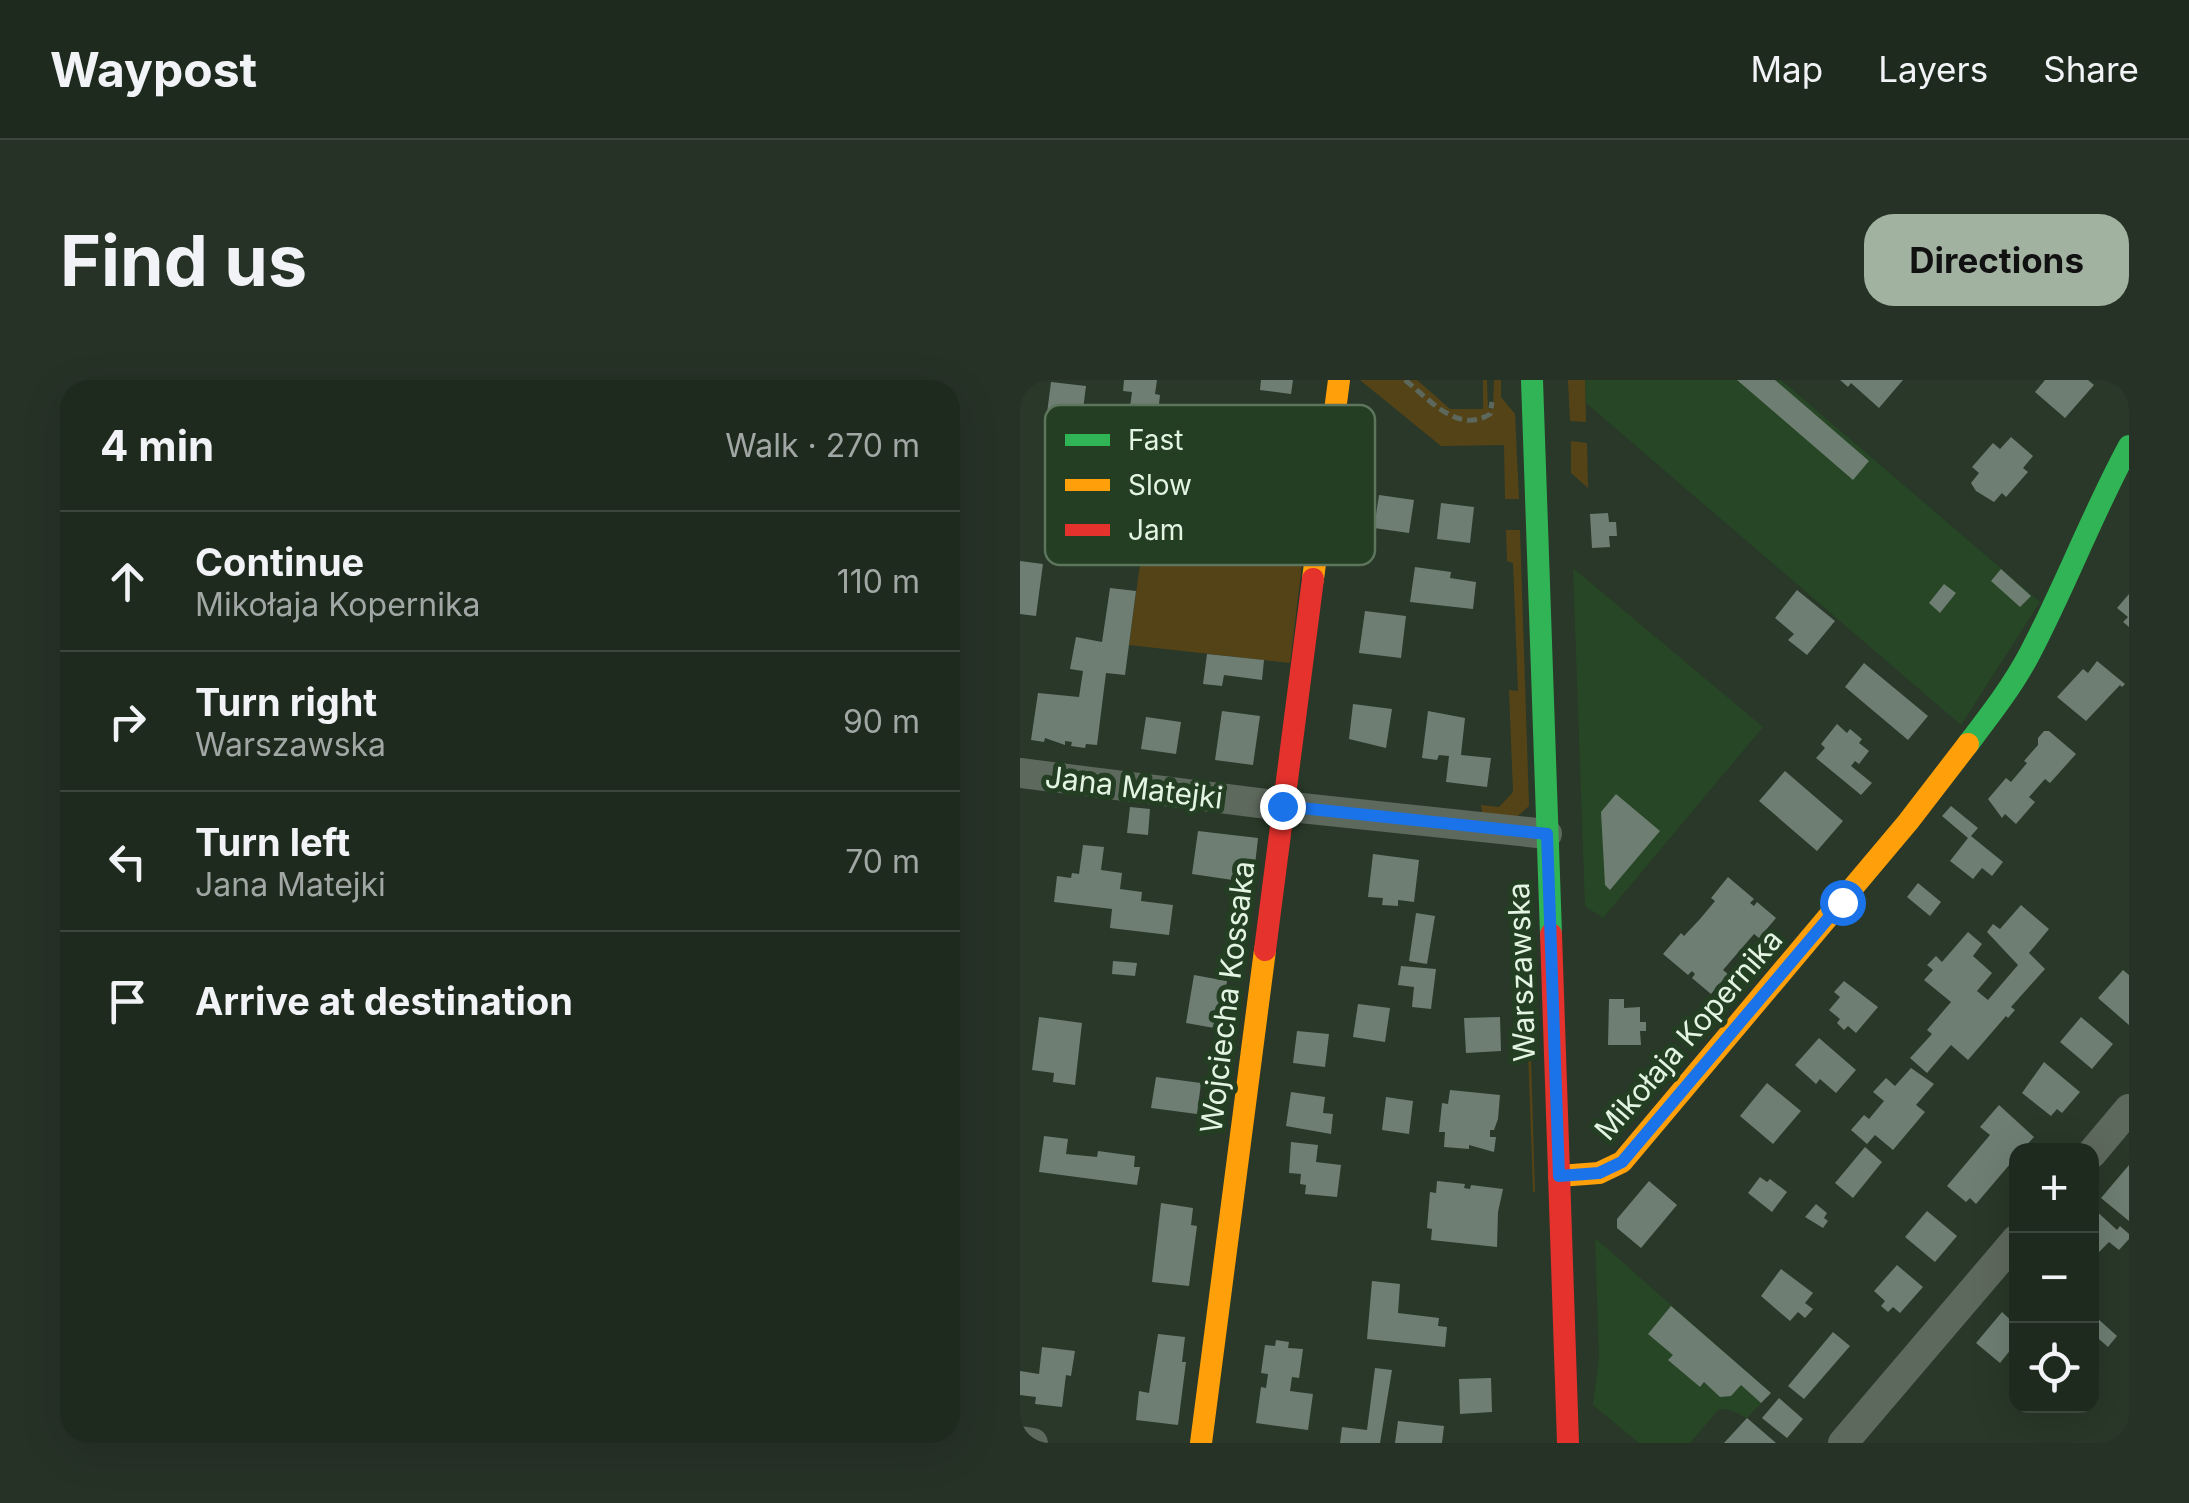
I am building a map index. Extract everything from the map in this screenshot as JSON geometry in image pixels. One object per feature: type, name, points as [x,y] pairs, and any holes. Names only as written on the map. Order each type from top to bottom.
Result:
[{"type":"street","name":"Wojciecha Kossaka","points":[[1337,405],[1340,380]]},
{"type":"street","name":"Warszawska","points":[[1532,380],[1568,1443]]},
{"type":"street","name":"Mikołaja Kopernika","points":[[1559,1176],[1599,1173],[1622,1162],[1908,822],[2003,698],[2029,655],[2102,495],[2129,446]]},
{"type":"street","name":"Wojciecha Kossaka","points":[[1201,1443],[1315,565]]},
{"type":"street","name":"Jana Matejki","points":[[1020,773],[1547,834]]},
{"type":"street","points":[[2099,1144],[2129,1109]]},
{"type":"street","points":[[1843,1443],[2009,1248]]},
{"type":"street","points":[[1020,1441],[1033,1443]]},
{"type":"path","points":[[1405,380],[1457,420],[1484,418],[1490,414],[1492,402]]},
{"type":"shaded area","points":[[1360,380],[1417,380],[1450,409],[1483,409],[1483,380],[1487,380],[1488,408],[1493,409],[1494,380],[1501,380],[1501,397],[1515,414],[1519,499],[1505,499],[1504,445],[1441,446]]},
{"type":"shaded area","points":[[1568,380],[1585,380],[1586,422],[1570,421]]},
{"type":"shaded area","points":[[1585,380],[1781,380],[2040,602],[1961,725],[1586,403]]},
{"type":"shaded area","points":[[1571,441],[1587,443],[1588,488],[1571,473]]},
{"type":"shaded area","points":[[1506,530],[1520,530],[1529,806],[1518,816],[1483,818],[1481,805],[1499,807],[1513,792],[1509,690],[1518,691],[1513,563],[1507,561]]},
{"type":"shaded area","points":[[1140,565],[1302,565],[1290,663],[1129,645]]},
{"type":"shaded area","points":[[1573,568],[1763,727],[1603,918],[1585,906]]},
{"type":"shaded area","points":[[1522,884],[1526,884],[1535,1192],[1533,1192]]},
{"type":"shaded area","points":[[1595,1238],[1771,1393],[1747,1418],[1719,1409],[1690,1443],[1639,1443],[1593,1405],[1599,1357]]},
{"type":"building","points":[[1124,380],[1157,380],[1155,394],[1160,395],[1159,405],[1130,405],[1132,392],[1123,391]]},
{"type":"building","points":[[1261,380],[1293,380],[1291,394],[1260,390]]},
{"type":"building","points":[[1737,380],[1775,380],[1869,461],[1853,480]]},
{"type":"building","points":[[1840,380],[1903,380],[1879,408],[1851,383],[1848,387]]},
{"type":"building","points":[[2045,380],[2088,380],[2094,385],[2065,418],[2035,392]]},
{"type":"building","points":[[1051,382],[1086,386],[1084,405],[1048,405]]},
{"type":"building","points":[[2011,437],[2033,456],[2023,468],[2028,472],[2006,497],[2002,493],[1994,502],[1976,491],[1971,483],[1979,473],[1972,467],[1993,443],[2000,449]]},
{"type":"building","points":[[1379,495],[1414,500],[1409,533],[1375,528]]},
{"type":"building","points":[[1441,503],[1474,507],[1470,543],[1437,539]]},
{"type":"building","points":[[1608,513],[1609,522],[1616,522],[1617,536],[1609,536],[1610,547],[1592,548],[1590,514]]},
{"type":"building","points":[[1020,561],[1043,564],[1036,616],[1020,614]]},
{"type":"building","points":[[1415,567],[1451,572],[1450,578],[1476,582],[1473,609],[1410,602]]},
{"type":"building","points":[[2001,569],[2031,596],[2020,607],[1991,581]]},
{"type":"building","points":[[1944,584],[1956,593],[1940,613],[1929,603]]},
{"type":"building","points":[[1110,588],[1136,591],[1125,675],[1106,673],[1097,745],[1086,744],[1085,748],[1045,738],[1044,742],[1031,740],[1038,693],[1079,697],[1083,671],[1070,669],[1076,637],[1102,642]]},
{"type":"building","points":[[1797,590],[1835,621],[1807,655],[1788,640],[1794,634],[1775,618]]},
{"type":"building","points":[[2129,594],[2129,627],[2123,622],[2128,617],[2117,608]]},
{"type":"building","points":[[1365,611],[1406,616],[1401,658],[1359,653]]},
{"type":"building","points":[[1207,654],[1264,660],[1262,680],[1224,675],[1222,686],[1203,684]]},
{"type":"building","points":[[2097,661],[2125,684],[2086,721],[2057,697],[2083,669],[2088,673]]},
{"type":"building","points":[[1864,663],[1928,716],[1908,740],[1845,687]]},
{"type":"building","points":[[1353,704],[1392,709],[1386,748],[1349,739]]},
{"type":"building","points":[[1222,711],[1260,716],[1253,765],[1215,760]]},
{"type":"building","points":[[1428,711],[1465,718],[1461,755],[1491,758],[1487,787],[1446,782],[1449,756],[1439,755],[1437,760],[1422,758]]},
{"type":"building","points":[[1146,717],[1181,722],[1176,754],[1141,749]]},
{"type":"building","points":[[1837,724],[1862,739],[1859,743],[1869,751],[1859,764],[1855,761],[1851,766],[1872,783],[1861,795],[1816,758],[1825,748],[1821,744]]},
{"type":"building","points":[[2044,731],[2076,754],[2050,783],[2045,779],[2029,797],[2035,802],[2016,824],[2005,814],[2002,818],[1988,799],[2006,778],[2011,782],[2027,763],[2024,761]]},
{"type":"building","points":[[1785,771],[1843,821],[1817,851],[1759,801]]},
{"type":"building","points":[[1616,794],[1660,831],[1610,890],[1605,885],[1601,812]]},
{"type":"building","points":[[1951,806],[1978,828],[1971,836],[2003,862],[1992,876],[1982,868],[1973,879],[1950,861],[1968,838],[1942,816]]},
{"type":"building","points":[[1130,807],[1150,809],[1148,835],[1127,833]]},
{"type":"building","points":[[1198,831],[1258,838],[1253,883],[1192,874]]},
{"type":"building","points":[[1083,845],[1104,847],[1101,870],[1122,873],[1120,889],[1142,892],[1141,901],[1173,905],[1169,935],[1110,928],[1112,909],[1054,902],[1057,876],[1071,878],[1072,873],[1079,874]]},
{"type":"building","points":[[1373,854],[1419,860],[1414,902],[1398,900],[1398,906],[1382,905],[1383,898],[1368,897]]},
{"type":"building","points":[[1728,877],[1754,899],[1750,903],[1754,906],[1757,902],[1776,918],[1759,938],[1754,934],[1723,970],[1728,974],[1711,994],[1692,978],[1692,971],[1688,975],[1663,954],[1700,919]]},
{"type":"building","points":[[1918,883],[1941,902],[1930,916],[1907,897]]},
{"type":"building","points":[[2021,905],[2049,929],[2029,953],[2045,969],[2011,1007],[2015,1010],[1968,1060],[1951,1045],[1927,1073],[1910,1058],[1932,1034],[1927,1030],[1951,1002],[1924,980],[1933,970],[1927,965],[1936,956],[1942,962],[1968,932],[1982,944],[1973,956],[1992,973],[1977,991],[1988,1000],[2018,965],[1987,932],[1993,924],[2000,929]]},
{"type":"building","points":[[1416,913],[1435,916],[1427,964],[1409,961]]},
{"type":"building","points":[[1113,961],[1137,963],[1135,976],[1112,974]]},
{"type":"building","points":[[1401,966],[1436,969],[1431,1009],[1412,1007],[1414,987],[1398,985]]},
{"type":"building","points":[[2123,970],[2129,975],[2129,1025],[2098,998]]},
{"type":"building","points":[[1194,975],[1227,981],[1220,1029],[1186,1023]]},
{"type":"building","points":[[1844,981],[1878,1007],[1856,1033],[1848,1026],[1844,1030],[1837,1023],[1840,1019],[1829,1010],[1840,997],[1834,992]]},
{"type":"building","points":[[1609,999],[1624,999],[1624,1008],[1640,1007],[1640,1022],[1646,1022],[1646,1031],[1640,1031],[1641,1045],[1608,1045]]},
{"type":"building","points":[[1358,1004],[1390,1008],[1385,1042],[1353,1037]]},
{"type":"building","points":[[1039,1017],[1082,1023],[1075,1085],[1053,1082],[1054,1073],[1032,1070]]},
{"type":"building","points":[[1500,1017],[1501,1051],[1466,1053],[1464,1018]]},
{"type":"building","points":[[2081,1017],[2113,1044],[2092,1069],[2060,1042]]},
{"type":"building","points":[[1297,1031],[1329,1034],[1325,1067],[1293,1063]]},
{"type":"building","points":[[1819,1038],[1856,1070],[1836,1093],[1820,1079],[1816,1084],[1795,1065]]},
{"type":"building","points":[[2044,1062],[2080,1092],[2062,1113],[2057,1109],[2051,1116],[2022,1093]]},
{"type":"building","points":[[1911,1068],[1934,1084],[1916,1105],[1925,1112],[1893,1150],[1875,1135],[1867,1144],[1851,1130],[1864,1115],[1869,1119],[1884,1101],[1873,1092],[1886,1078],[1895,1086]]},
{"type":"building","points":[[1156,1077],[1201,1083],[1197,1114],[1151,1108]]},
{"type":"building","points":[[1767,1083],[1801,1111],[1773,1144],[1740,1116]]},
{"type":"building","points":[[1450,1090],[1500,1095],[1498,1119],[1494,1130],[1490,1130],[1490,1137],[1496,1137],[1494,1152],[1469,1145],[1469,1149],[1444,1147],[1445,1132],[1439,1132],[1442,1103],[1448,1104]]},
{"type":"building","points":[[1291,1092],[1325,1097],[1323,1113],[1333,1114],[1331,1134],[1286,1126]]},
{"type":"building","points":[[1386,1097],[1413,1101],[1409,1134],[1382,1130]]},
{"type":"building","points":[[1999,1105],[2034,1137],[2028,1143],[2009,1143],[2009,1165],[1976,1204],[1970,1198],[1966,1202],[1947,1186],[1990,1135],[1980,1127]]},
{"type":"building","points":[[1044,1136],[1068,1139],[1066,1154],[1097,1157],[1098,1151],[1135,1156],[1134,1167],[1140,1167],[1137,1185],[1039,1172]]},
{"type":"building","points":[[1291,1142],[1318,1145],[1316,1162],[1341,1165],[1337,1197],[1305,1194],[1301,1174],[1289,1173]]},
{"type":"building","points":[[1865,1147],[1882,1162],[1853,1198],[1835,1183]]},
{"type":"building","points":[[2129,1165],[2129,1221],[2101,1198]]},
{"type":"building","points":[[1760,1177],[1767,1182],[1770,1179],[1787,1192],[1772,1212],[1748,1193]]},
{"type":"building","points":[[1437,1181],[1465,1184],[1464,1188],[1470,1189],[1471,1185],[1503,1189],[1497,1247],[1431,1240],[1432,1229],[1427,1228],[1430,1192],[1436,1193]]},
{"type":"building","points":[[1649,1181],[1677,1205],[1641,1248],[1617,1228],[1617,1219]]},
{"type":"building","points":[[1161,1203],[1193,1208],[1191,1225],[1197,1226],[1189,1286],[1152,1282]]},
{"type":"building","points":[[1816,1204],[1827,1213],[1824,1218],[1828,1221],[1823,1228],[1805,1217]]},
{"type":"building","points":[[1927,1211],[1957,1236],[1935,1262],[1905,1237]]},
{"type":"building","points":[[2099,1213],[2117,1230],[2120,1226],[2129,1234],[2119,1250],[2109,1242],[2099,1252]]},
{"type":"building","points":[[1897,1265],[1923,1287],[1900,1313],[1893,1307],[1888,1312],[1881,1306],[1885,1301],[1874,1291]]},
{"type":"building","points":[[1781,1269],[1813,1293],[1805,1303],[1813,1309],[1805,1318],[1798,1312],[1790,1321],[1761,1296]]},
{"type":"building","points":[[1372,1281],[1400,1284],[1398,1313],[1439,1318],[1438,1326],[1447,1327],[1445,1347],[1367,1339]]},
{"type":"building","points":[[1671,1306],[1771,1393],[1761,1403],[1741,1385],[1731,1396],[1720,1397],[1704,1382],[1700,1387],[1668,1360],[1673,1355],[1648,1334]]},
{"type":"building","points":[[2002,1312],[2009,1318],[2009,1352],[2000,1363],[1976,1343]]},
{"type":"building","points":[[2099,1320],[2117,1336],[2108,1347],[2099,1339]]},
{"type":"building","points":[[1833,1332],[1850,1346],[1804,1399],[1788,1386]]},
{"type":"building","points":[[1158,1334],[1185,1337],[1178,1425],[1136,1420],[1139,1391],[1149,1393]]},
{"type":"building","points":[[1276,1340],[1289,1342],[1288,1348],[1303,1349],[1299,1378],[1292,1377],[1290,1391],[1313,1394],[1308,1430],[1256,1423],[1261,1387],[1266,1388],[1268,1374],[1261,1373],[1265,1345],[1275,1346]]},
{"type":"building","points":[[1042,1347],[1075,1351],[1071,1376],[1066,1375],[1062,1407],[1035,1404],[1036,1397],[1020,1395],[1020,1371],[1039,1374]]},
{"type":"building","points":[[1375,1368],[1392,1370],[1380,1443],[1340,1443],[1342,1427],[1367,1430]]},
{"type":"building","points":[[1491,1378],[1492,1412],[1460,1414],[1459,1379]]},
{"type":"building","points":[[1779,1398],[1803,1419],[1787,1438],[1762,1418]]},
{"type":"building","points":[[1747,1418],[1776,1443],[1724,1443]]},
{"type":"building","points":[[1398,1421],[1444,1426],[1442,1443],[1395,1443]]},
{"type":"traffic: fast","points":[[1532,380],[1551,934]]},
{"type":"traffic: fast","points":[[1968,744],[2029,655],[2129,446]]},
{"type":"traffic: slow","points":[[1336,405],[1339,380]]},
{"type":"traffic: slow","points":[[1313,579],[1315,565]]},
{"type":"traffic: slow","points":[[1559,1176],[1599,1173],[1622,1162],[1908,822],[1968,744]]},
{"type":"traffic: slow","points":[[1201,1443],[1265,950]]},
{"type":"traffic: jam","points":[[1265,950],[1313,579]]},
{"type":"traffic: jam","points":[[1551,934],[1568,1443]]},
{"type":"route","points":[[1282,806],[1547,834],[1559,1176],[1599,1173],[1622,1162],[1842,902]]}]
